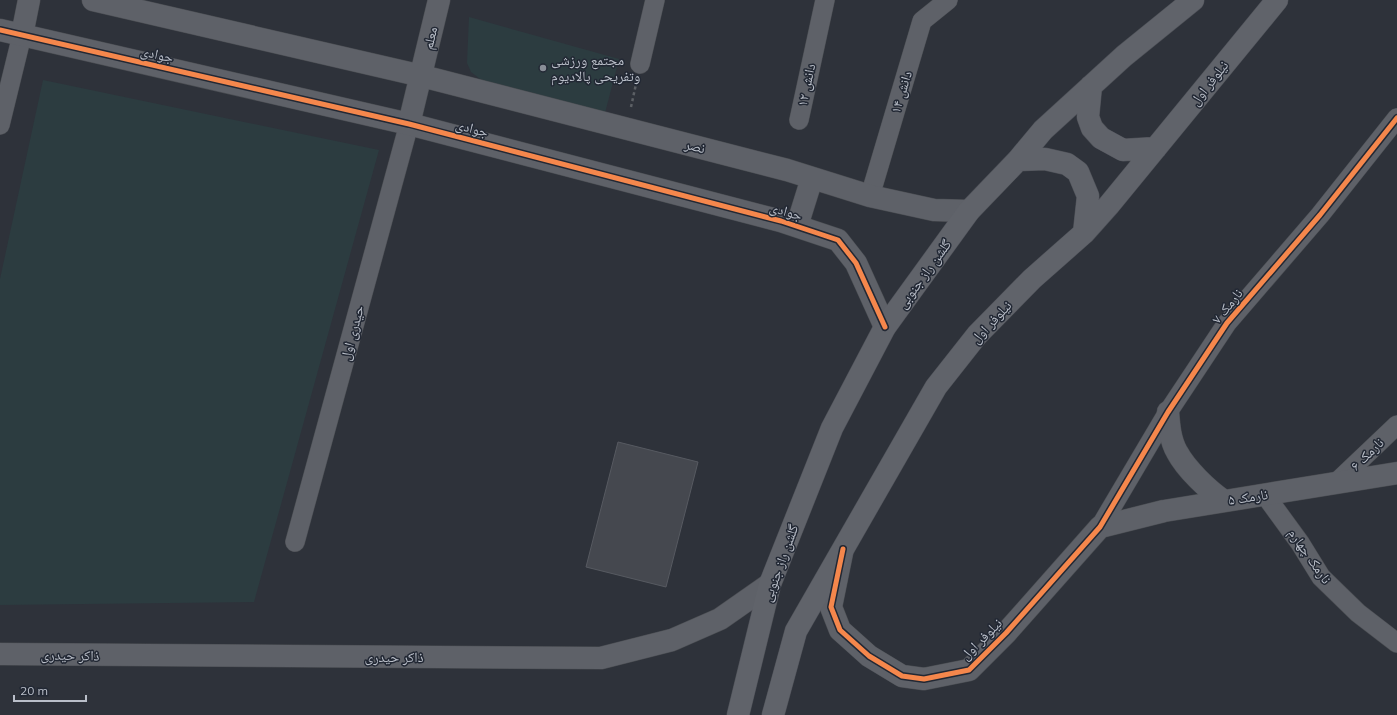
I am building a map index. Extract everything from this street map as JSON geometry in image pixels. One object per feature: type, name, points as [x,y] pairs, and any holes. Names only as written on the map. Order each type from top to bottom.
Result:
[{"type":"main road","name":"گلشن راز جنوبی","points":[[738,715],[770,584],[832,428],[885,327],[969,211],[1018,160],[1043,130],[1091,86],[1193,0]]},
{"type":"main road","name":"نیلوفر اول","points":[[843,549],[936,387],[977,335],[1032,279],[1084,233],[1156,148],[1277,0]]},
{"type":"main road","points":[[1091,86],[1088,116],[1092,128],[1101,138],[1123,150],[1156,148]]},
{"type":"main road","points":[[1018,160],[1045,159],[1067,164],[1078,172],[1088,196],[1084,233]]},
{"type":"main road","points":[[773,715],[796,631],[843,549]]},
{"type":"street","points":[[0,125],[29,0]]},
{"type":"street","points":[[93,0],[422,76]]},
{"type":"street","name":"معلم","points":[[409,124],[422,76],[439,0]]},
{"type":"street","points":[[640,64],[655,0]]},
{"type":"street","name":"دانش ۱۲","points":[[799,120],[824,0]]},
{"type":"street","name":"دانش ۱۴","points":[[870,196],[922,21],[948,0]]},
{"type":"street","name":"جوادی","points":[[0,30],[409,124],[797,226],[838,240],[856,263],[885,327]]},
{"type":"street","name":"نصر","points":[[422,76],[812,178],[870,196],[934,210],[969,211]]},
{"type":"street","name":"نارمک ۷","points":[[1100,527],[1168,412],[1227,324],[1320,215],[1397,118]]},
{"type":"street","name":"حیدری اول","points":[[295,542],[409,124]]},
{"type":"street","points":[[797,226],[812,178]]},
{"type":"street","points":[[1168,412],[1170,431],[1177,452],[1207,489],[1224,501]]},
{"type":"street","name":"نارمک ۶","points":[[1337,482],[1397,425]]},
{"type":"street","name":"نارمک ۵","points":[[1100,527],[1164,511],[1397,472]]},
{"type":"street","name":"نارمک چهارم","points":[[1265,495],[1300,543],[1321,577],[1358,613],[1397,643]]},
{"type":"street","name":"نیلوفر اول","points":[[843,549],[831,607],[840,630],[869,656],[902,676],[924,679],[969,670],[1006,633],[1100,527]]},
{"type":"street","name":"ذاکر حیدری","points":[[0,654],[602,658],[672,640],[720,619],[770,584]]},
{"type":"path","points":[[627,129],[640,64]]},
{"type":"shaded area","name":"مجتمع ورزشی وتفریحی پالادیوم","points":[[469,17],[619,59],[605,113],[484,82],[471,72],[467,63]]},
{"type":"shaded area","points":[[43,80],[379,150],[254,602],[0,605],[0,279]]},
{"type":"building","points":[[618,442],[698,462],[666,587],[586,567]]},
{"type":"cycle path","points":[[0,30],[409,124],[781,221],[838,240],[856,263],[885,327]]},
{"type":"cycle path","points":[[843,549],[831,607],[840,630],[869,656],[902,676],[924,679],[969,670],[1006,633],[1100,527],[1168,412],[1227,323],[1320,215],[1397,118]]},
{"type":"place","name":"مجتمع ورزشی وتفریحی پالادیوم","points":[[543,68]]}]
